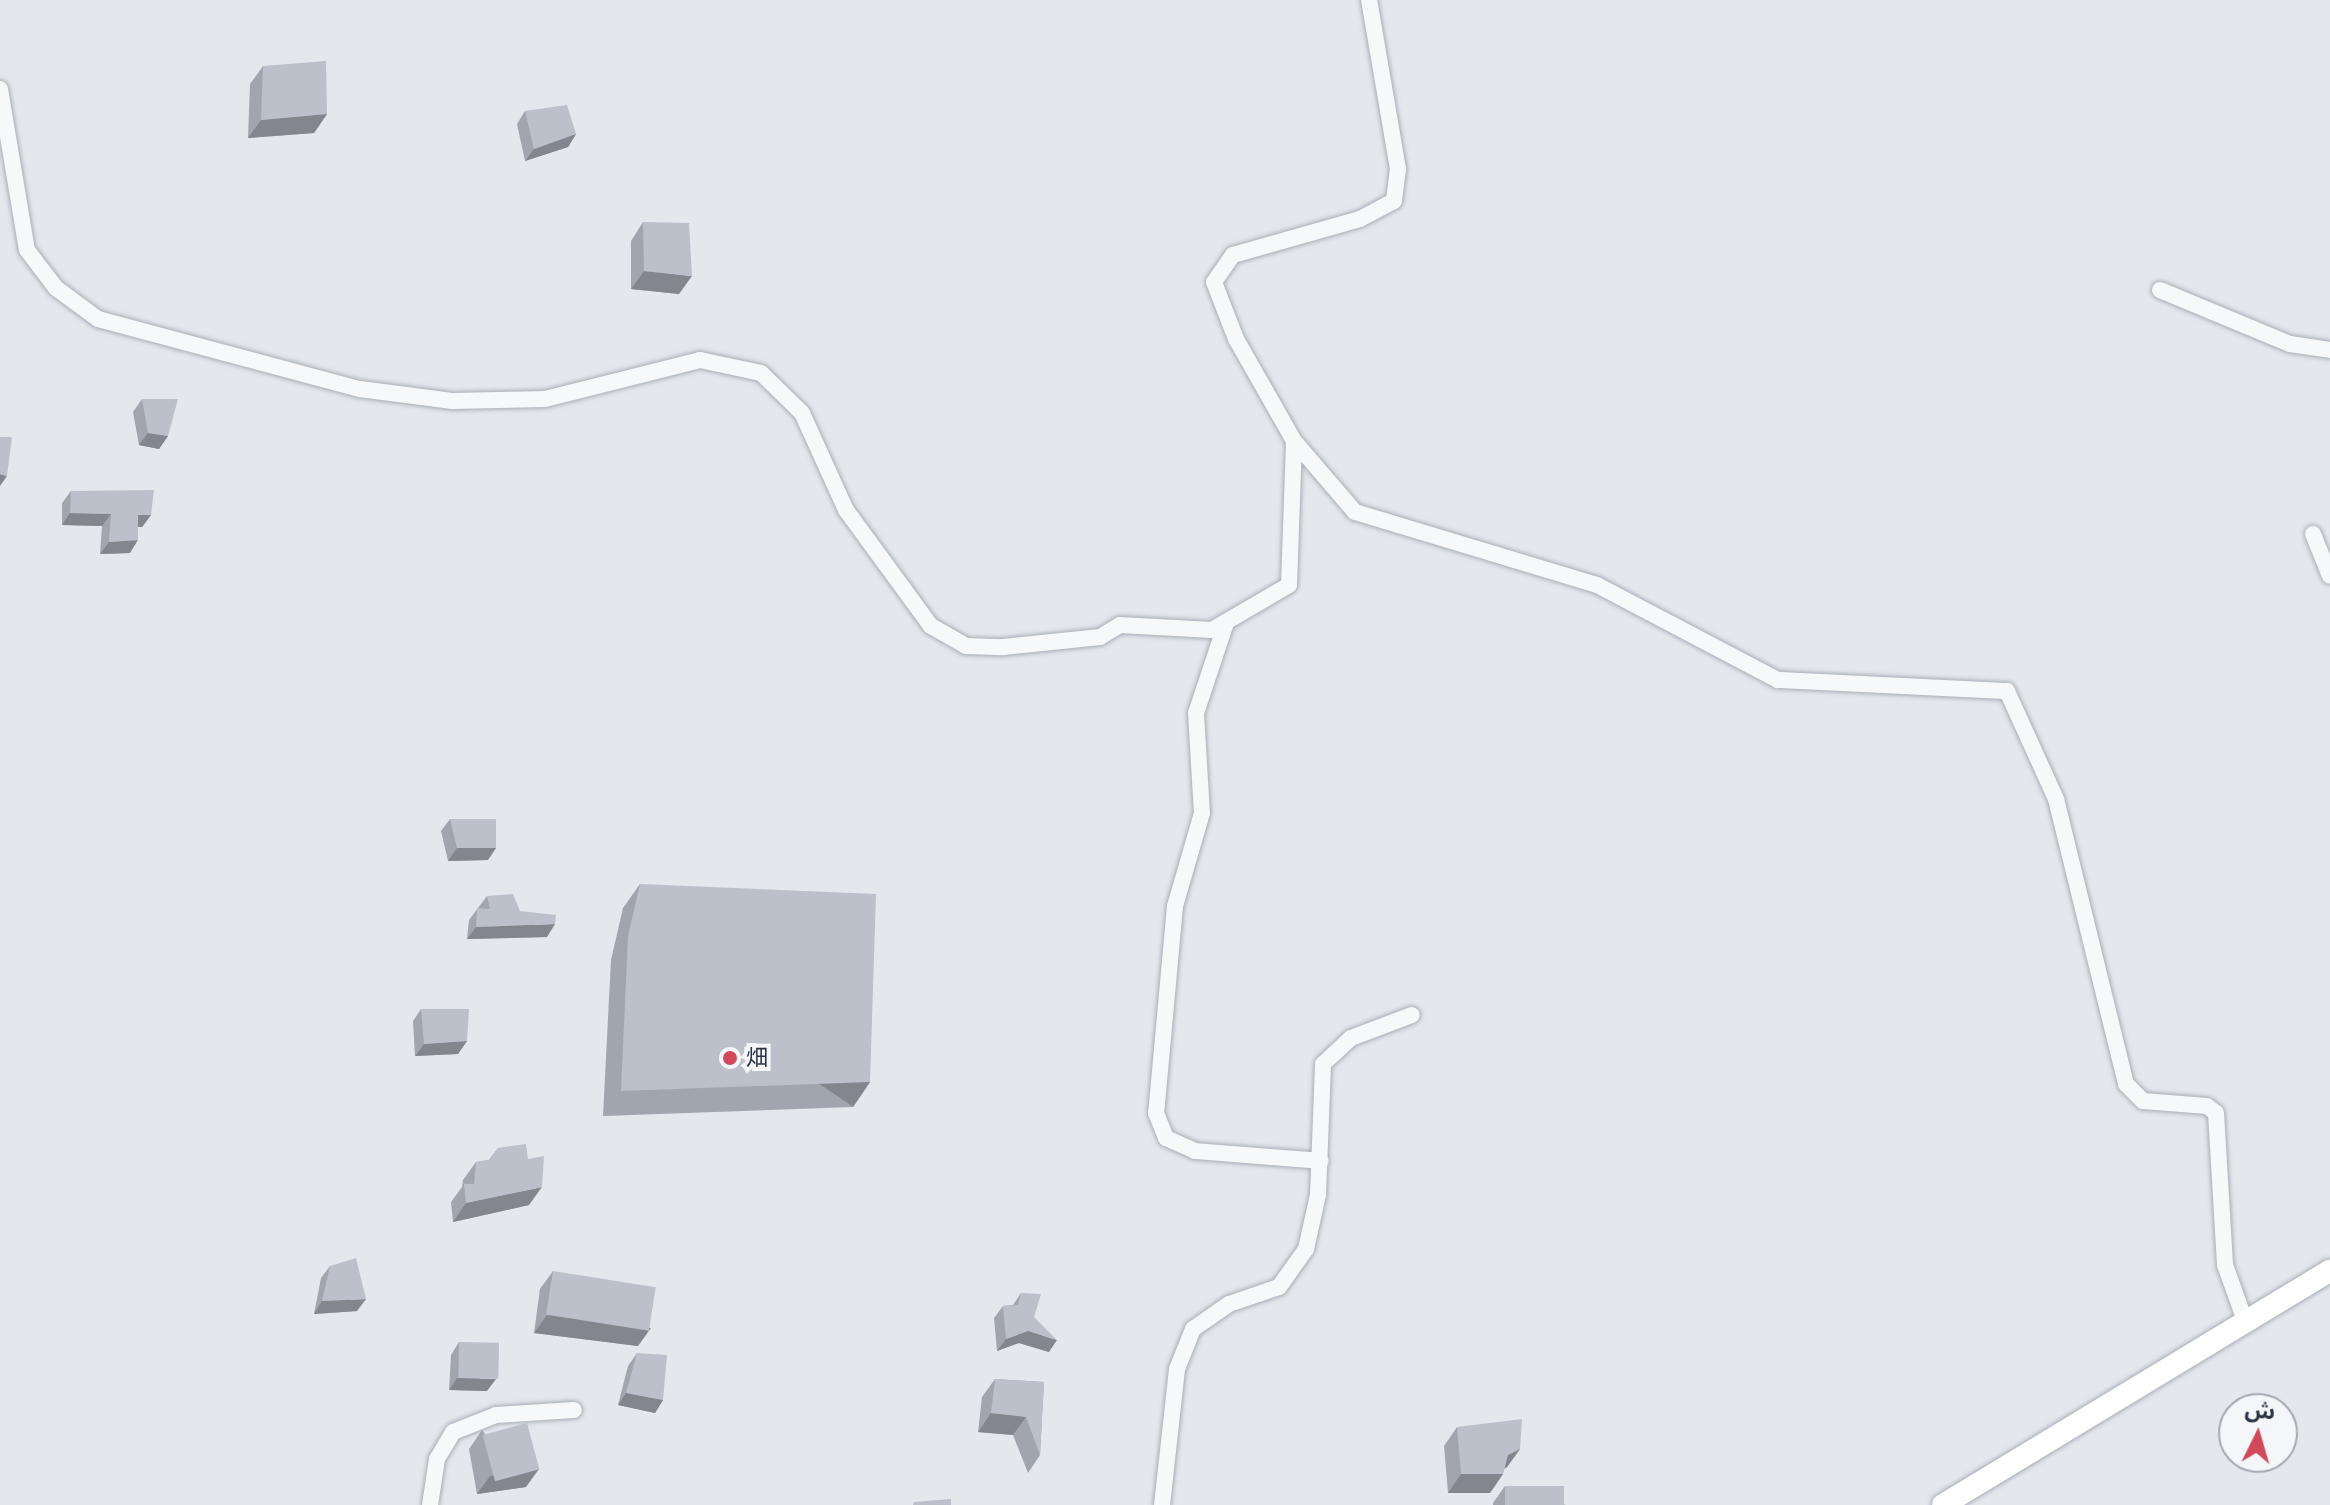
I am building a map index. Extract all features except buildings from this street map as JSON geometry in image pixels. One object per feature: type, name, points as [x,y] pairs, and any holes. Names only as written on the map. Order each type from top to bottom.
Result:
[{"type":"street","points":[[1369,0],[1398,169],[1394,201],[1360,219],[1233,255],[1214,282],[1236,339],[1294,441],[1355,512],[1597,585],[1778,680],[2007,691],[2056,799],[2126,1084],[2143,1101],[2216,1113],[2225,1265],[2245,1321]]},
{"type":"street","points":[[0,89],[27,250],[78,306],[121,329],[360,389],[452,401],[545,399],[692,361],[737,365],[774,382],[802,413],[846,510],[946,638],[1003,647],[1100,637],[1120,625],[1183,633],[1226,623],[1289,585],[1294,441]]},
{"type":"street","points":[[2160,290],[2290,344],[2330,350]]},
{"type":"street","points":[[2313,534],[2330,576]]},
{"type":"street","points":[[1226,623],[1196,713],[1202,813],[1175,906],[1156,1113],[1166,1138],[1195,1151],[1321,1161]]},
{"type":"street","points":[[1162,1505],[1187,1341],[1212,1314],[1279,1287],[1299,1265],[1313,1228],[1321,1161],[1323,1064],[1351,1038],[1412,1015]]},
{"type":"street","points":[[1943,1505],[2330,1271]]},
{"type":"street","points":[[430,1505],[437,1459],[453,1432],[496,1415],[574,1410]]},
{"type":"place","name":"畑","points":[[730,1058]]}]
